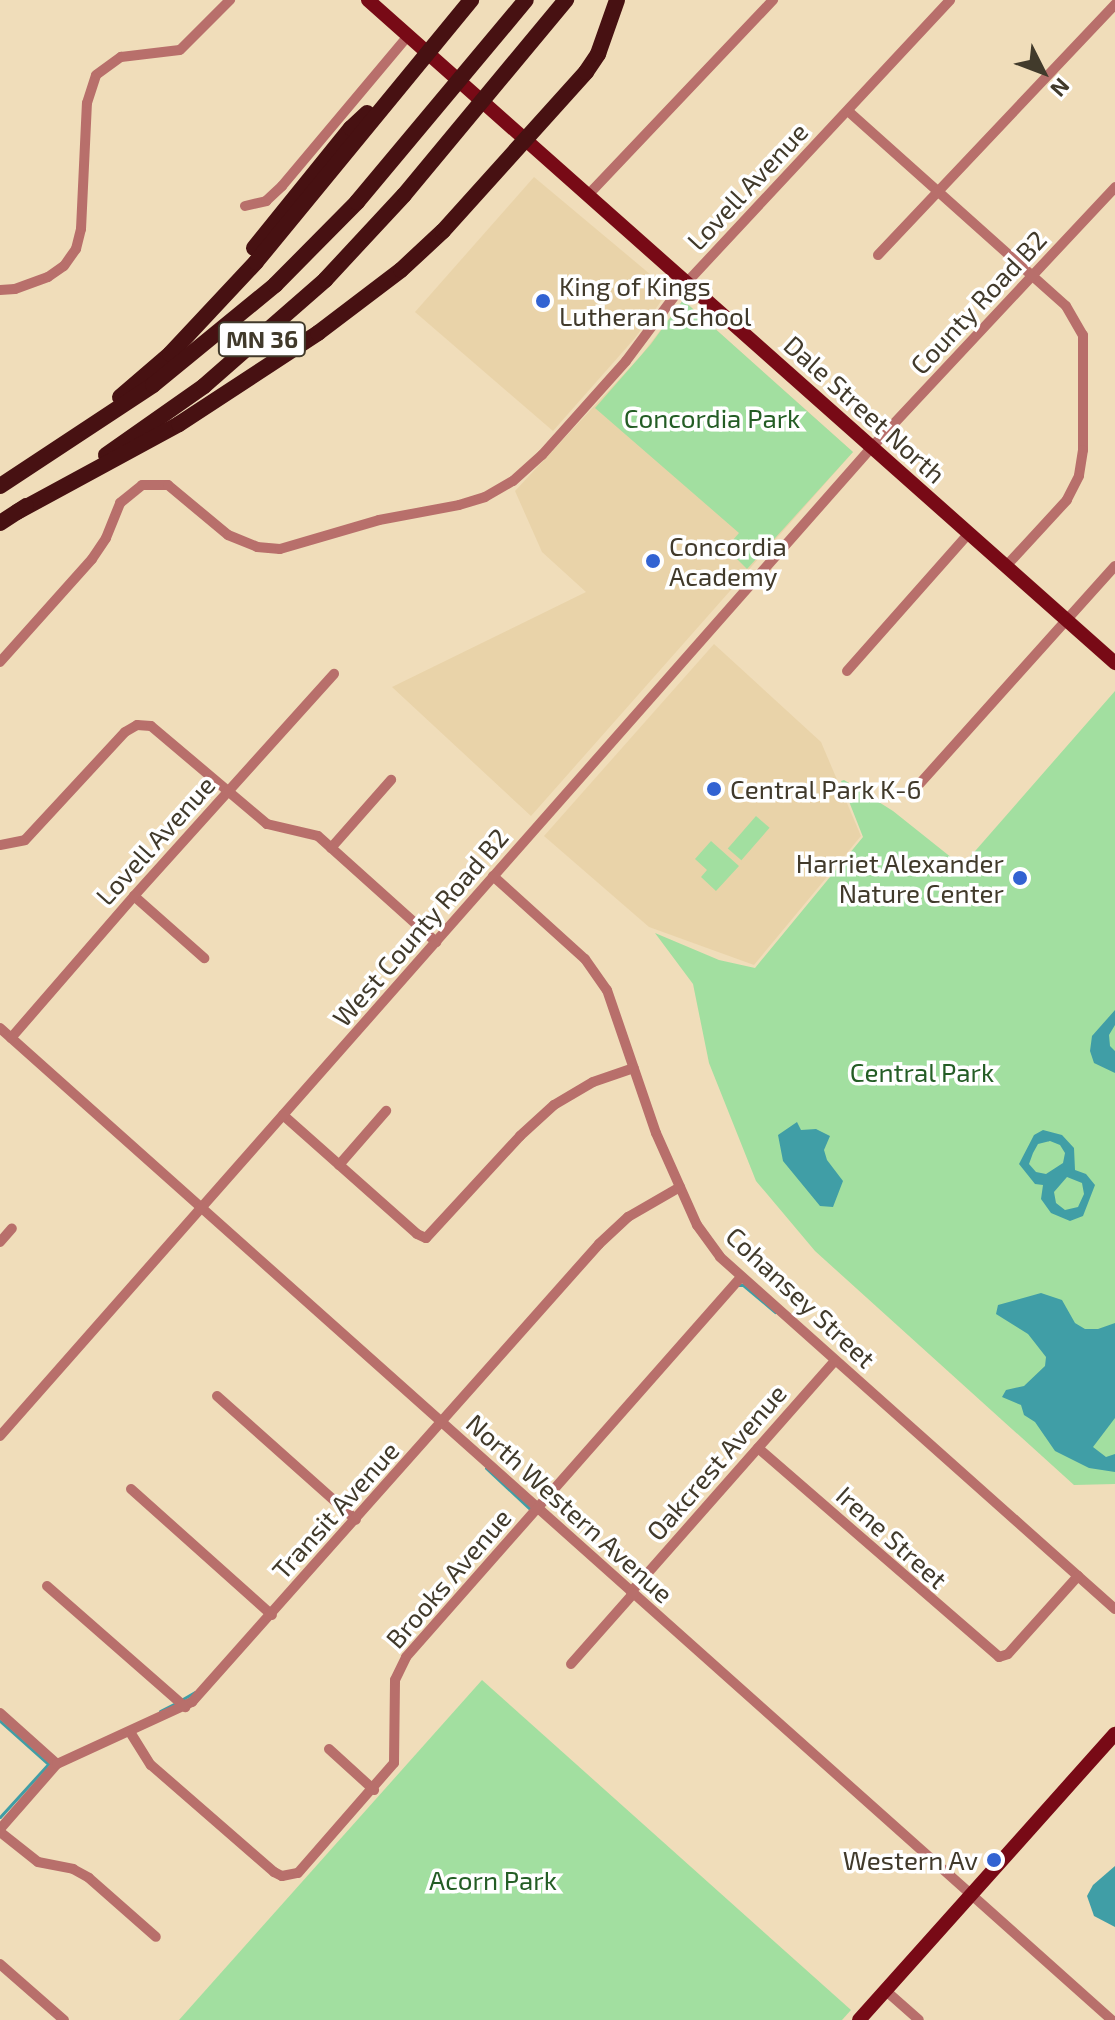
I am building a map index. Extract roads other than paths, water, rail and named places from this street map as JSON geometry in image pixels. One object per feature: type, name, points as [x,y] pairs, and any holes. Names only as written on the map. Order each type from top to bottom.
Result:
[{"type":"highway","points":[[0,486],[149,373],[201,319],[265,232],[351,128],[386,102],[471,0]]},
{"type":"highway","name":"MN 36","points":[[0,486],[133,399],[245,312],[329,231],[526,0]]},
{"type":"highway","name":"MN 36","points":[[0,523],[176,408],[265,336],[362,241],[566,0]]},
{"type":"highway","points":[[17,512],[167,431],[357,305],[443,231],[529,139],[593,63],[617,0]]},
{"type":"main road","name":"Dale Street North","points":[[368,0],[529,139],[588,195],[1115,663]]},
{"type":"main road","points":[[859,2020],[1115,1734]]},
{"type":"street","points":[[0,290],[47,278],[64,266],[76,249],[81,229],[87,103],[96,75],[121,57],[180,50],[196,38],[230,0]]},
{"type":"street","points":[[588,195],[773,0]]},
{"type":"street","name":"Lovell Avenue","points":[[0,662],[101,547],[126,496],[142,485],[168,485],[228,535],[267,549],[292,548],[374,521],[447,508],[485,497],[513,481],[542,455],[639,346],[688,282],[950,0]]},
{"type":"street","points":[[878,255],[1115,4]]},
{"type":"street","points":[[245,206],[266,201],[282,186],[408,36]]},
{"type":"street","points":[[848,111],[1073,314],[1083,335],[1082,463],[1067,500],[1006,566]]},
{"type":"street","name":"County Road B2","points":[[872,447],[1115,187]]},
{"type":"street","name":"West County Road B2","points":[[0,1436],[872,447]]},
{"type":"street","points":[[847,671],[969,533]]},
{"type":"street","points":[[914,790],[1115,566]]},
{"type":"street","name":"Lovell Avenue","points":[[11,1038],[334,674]]},
{"type":"street","points":[[0,845],[25,840],[125,732],[137,725],[156,728],[267,824],[311,832],[436,942]]},
{"type":"street","points":[[331,848],[391,780]]},
{"type":"street","name":"Cohansey Street","points":[[493,876],[571,946],[597,974],[615,1006],[656,1133],[708,1242],[741,1277],[1115,1609]]},
{"type":"street","points":[[134,896],[204,958]]},
{"type":"street","name":"North Western Avenue","points":[[0,1028],[199,1209],[1112,2020]]},
{"type":"street","points":[[283,1115],[417,1234],[426,1238],[536,1120],[573,1093],[634,1068]]},
{"type":"street","points":[[339,1165],[386,1111]]},
{"type":"street","name":"Transit Avenue","points":[[0,1830],[57,1764],[185,1707],[272,1615],[612,1231],[645,1205],[680,1187]]},
{"type":"street","points":[[0,1242],[12,1228]]},
{"type":"street","name":"Brooks Avenue","points":[[130,1732],[151,1765],[274,1872],[290,1876],[304,1869],[394,1763],[395,1680],[402,1663],[741,1277]]},
{"type":"street","name":"Oakcrest Avenue","points":[[571,1664],[835,1361]]},
{"type":"street","points":[[217,1396],[356,1520]]},
{"type":"street","name":"Irene Street","points":[[758,1448],[999,1657],[1008,1654],[1078,1576]]},
{"type":"street","points":[[131,1489],[272,1615]]},
{"type":"street","points":[[47,1586],[185,1707]]},
{"type":"street","points":[[0,1713],[57,1764]]},
{"type":"street","points":[[329,1749],[374,1790]]},
{"type":"street","points":[[0,1830],[31,1859],[73,1869],[89,1878],[156,1937]]},
{"type":"street","points":[[0,1964],[64,2020]]},
{"type":"street","points":[[885,1990],[919,2020]]},
{"type":"water","points":[[1115,1010],[1115,1025],[1109,1035],[1110,1046],[1115,1051],[1115,1073],[1094,1063],[1090,1051],[1092,1036]]},
{"type":"water","points":[[797,1122],[801,1130],[816,1129],[830,1136],[824,1150],[827,1160],[843,1181],[833,1207],[820,1206],[783,1161],[778,1135]]},
{"type":"water","points":[[1043,1130],[1062,1135],[1074,1148],[1075,1170],[1086,1174],[1095,1185],[1083,1216],[1070,1221],[1051,1213],[1041,1199],[1043,1185],[1035,1184],[1019,1164],[1034,1135]],"holes":[[[1050,1141],[1060,1145],[1065,1153],[1063,1163],[1046,1174],[1036,1172],[1029,1164],[1033,1153],[1038,1144]],[[1067,1177],[1082,1183],[1084,1194],[1078,1207],[1065,1210],[1056,1203],[1054,1192]]]},
{"type":"water","points":[[1041,1293],[1062,1300],[1075,1323],[1085,1329],[1098,1329],[1115,1323],[1115,1418],[1093,1447],[1106,1457],[1115,1454],[1115,1472],[1089,1468],[1055,1451],[1035,1422],[1024,1415],[1021,1405],[1002,1397],[1006,1390],[1024,1386],[1045,1366],[1046,1357],[1028,1334],[996,1314],[998,1305]]},
{"type":"water","points":[[1115,1866],[1115,1927],[1094,1916],[1087,1896],[1093,1885]]},
{"type":"waterway","points":[[737,1285],[743,1285],[775,1312]]},
{"type":"waterway","points":[[486,1468],[530,1509],[533,1506]]},
{"type":"waterway","points":[[181,1700],[195,1692]]},
{"type":"waterway","points":[[160,1711],[174,1704]]},
{"type":"waterway","points":[[0,1721],[47,1763]]},
{"type":"waterway","points":[[0,1817],[51,1761]]},
{"type":"place","name":"King of Kings Lutheran School","points":[[543,301]]},
{"type":"place","name":"Concordia Academy","points":[[653,561]]},
{"type":"place","name":"Central Park K-6","points":[[714,789]]},
{"type":"place","name":"Harriet Alexander Nature Center","points":[[1020,878]]},
{"type":"place","name":"Western Av","points":[[994,1860]]},
{"type":"park label","name":"Concordia Park","points":[[712,418]]},
{"type":"park label","name":"Central Park","points":[[922,1072]]},
{"type":"park label","name":"Acorn Park","points":[[493,1880]]}]
